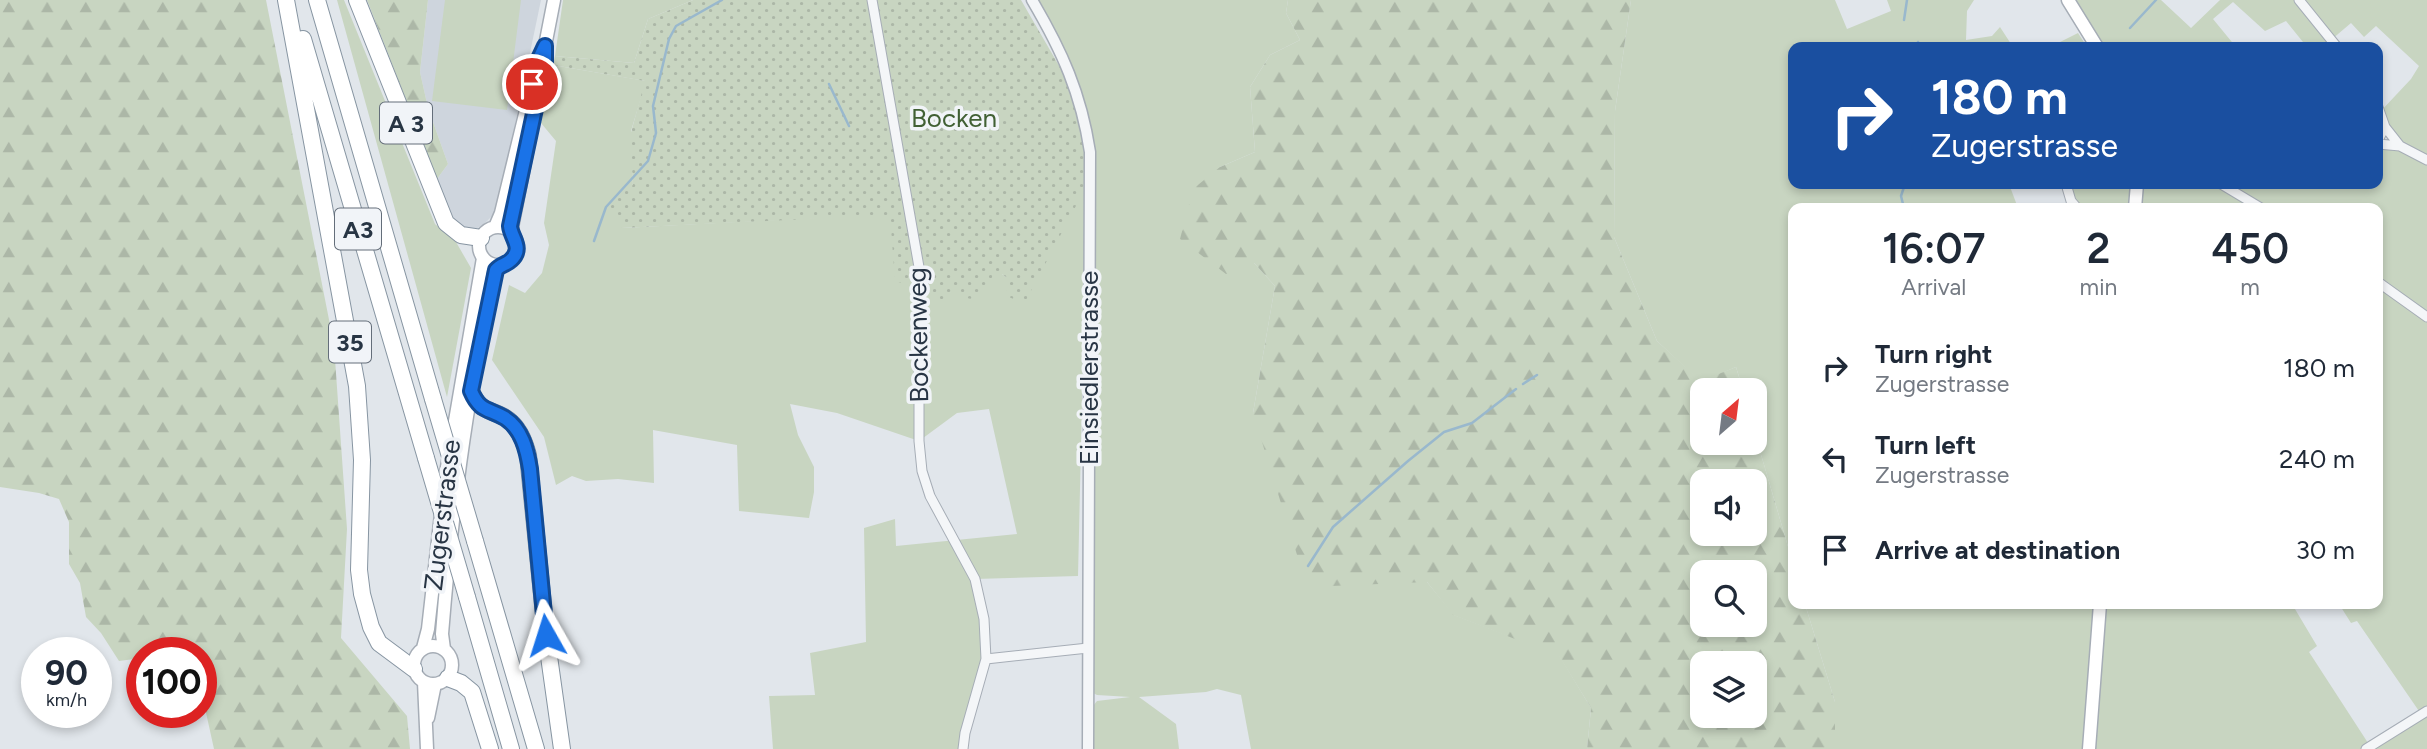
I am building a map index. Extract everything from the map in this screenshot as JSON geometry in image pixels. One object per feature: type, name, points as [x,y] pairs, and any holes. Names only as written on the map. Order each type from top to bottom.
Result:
[{"type":"highway","name":"A3","points":[[289,0],[511,749]]},
{"type":"highway","name":"35","points":[[289,0],[357,386],[362,449],[359,570],[362,594],[371,627],[379,643],[414,669]]},
{"type":"highway","name":"A3","points":[[317,0],[536,749]]},
{"type":"highway","name":"A 3","points":[[357,0],[446,223],[461,235],[481,238]]},
{"type":"highway","points":[[471,391],[483,409],[504,417],[517,429],[528,454],[546,635],[562,749]]},
{"type":"highway","points":[[435,681],[465,685],[472,692],[490,749]]},
{"type":"main road","name":"Zugerstrasse","points":[[427,749],[424,706],[435,681],[452,666],[444,649],[442,634],[459,467],[471,391],[490,290],[499,265],[510,262],[516,253],[517,241],[511,232],[545,62],[545,46],[554,0]]},
{"type":"main road","points":[[2068,0],[2094,42]]},
{"type":"main road","name":"Zugerstrasse","points":[[495,228],[538,61],[545,46]]},
{"type":"main road","points":[[481,238],[485,232],[495,228],[511,232]]},
{"type":"main road","name":"Zugerstrasse","points":[[414,669],[415,657],[423,648],[428,629],[445,479],[483,258],[479,246],[481,238]]},
{"type":"main road","points":[[483,258],[491,264],[499,265]]},
{"type":"main road","points":[[2089,749],[2100,609]]},
{"type":"main road","points":[[423,648],[434,646],[444,649]]},
{"type":"main road","points":[[414,669],[419,679],[435,681]]},
{"type":"street","name":"Bockenweg","points":[[872,0],[919,267],[919,441],[922,471],[930,496],[975,579],[984,620],[986,659],[963,749]]},
{"type":"street","name":"Einsiedlerstrasse","points":[[1032,0],[1068,66],[1082,108],[1090,152],[1088,749]]},
{"type":"street","points":[[2299,0],[2333,42]]},
{"type":"street","points":[[2383,121],[2400,146]]},
{"type":"street","points":[[2383,131],[2385,127]]},
{"type":"street","points":[[2383,143],[2400,146],[2427,160]]},
{"type":"street","points":[[2229,189],[2253,203]]},
{"type":"street","points":[[2383,286],[2427,317]]},
{"type":"street","points":[[986,659],[1088,648]]},
{"type":"street","points":[[2366,749],[2427,711]]},
{"type":"shaded area","points":[[428,0],[541,0],[497,211],[483,225],[472,231],[455,222],[437,179],[448,164],[428,108],[420,72]]},
{"type":"green space","points":[[0,0],[266,0],[334,345],[347,529],[341,638],[407,716],[410,749],[214,749],[209,728],[217,728],[217,637],[126,637],[126,660],[119,661],[112,650],[112,637],[104,637],[86,617],[80,583],[69,564],[69,522],[59,499],[0,487]]},
{"type":"green space","points":[[337,0],[344,0],[435,224],[456,242],[471,268],[447,397]]},
{"type":"green space","points":[[367,0],[428,0],[420,72],[428,108],[448,164],[437,179]]},
{"type":"green space","points":[[445,0],[521,0],[507,110],[432,101]]},
{"type":"green space","points":[[563,0],[693,0],[648,19],[634,63],[555,56]]},
{"type":"green space","name":"Bocken","points":[[693,0],[1021,0],[1076,95],[1085,146],[1087,185],[1024,304],[1007,296],[1006,277],[1002,274],[993,274],[991,281],[972,299],[959,297],[957,292],[951,292],[947,300],[933,298],[933,288],[919,288],[895,281],[890,215],[622,228],[608,204],[633,185],[630,136],[645,81],[553,65],[555,56],[634,63],[648,19]]},
{"type":"green space","points":[[1034,0],[1288,0],[1286,13],[1300,40],[1270,55],[1250,87],[1255,152],[1220,167],[1254,263],[1275,286],[1253,413],[1427,582],[1454,615],[1559,655],[1591,708],[1587,749],[1251,749],[1241,695],[1217,689],[1139,697],[1176,724],[1179,749],[1091,749],[1093,706],[1097,701],[1130,697],[1093,693],[1086,130],[1082,94],[1069,58]]},
{"type":"green space","points":[[1288,0],[1631,0],[1615,111],[1614,237],[1657,341],[1698,378],[1690,378],[1690,455],[1761,455],[1765,469],[1690,469],[1690,546],[1767,546],[1767,475],[1788,547],[1788,609],[1807,609],[1835,702],[1835,749],[1587,749],[1591,708],[1559,656],[1453,615],[1427,582],[1307,587],[1253,413],[1275,286],[1254,263],[1226,274],[1180,239],[1193,189],[1220,167],[1255,152],[1250,87],[1270,55],[1300,40],[1286,13]]},
{"type":"green space","points":[[1631,0],[1835,0],[1847,29],[1891,11],[1887,0],[1974,0],[1967,11],[1966,40],[1992,36],[2000,27],[2010,42],[1788,42],[1788,189],[2011,189],[2016,203],[1788,203],[1788,547],[1761,455],[1768,455],[1768,378],[1739,378],[1736,367],[1710,378],[1697,378],[1657,341],[1614,237],[1615,111]]},
{"type":"green space","points":[[2068,0],[2161,0],[2191,28],[2220,0],[2427,0],[2427,749],[2089,749],[2100,609],[2295,609],[2317,646],[2309,652],[2370,746],[2421,714],[2357,621],[2351,623],[2342,609],[2383,609],[2383,203],[2138,203],[2140,189],[2383,189],[2383,144],[2399,146],[2383,117],[2383,109],[2411,79],[2419,66],[2376,26],[2364,37],[2351,23],[2331,40],[2332,42],[2303,42],[2286,21],[2265,31],[2233,2],[2213,19],[2232,42],[2094,42]]},
{"type":"green space","points":[[2078,33],[2084,42],[2060,42]]},
{"type":"green space","points":[[553,65],[646,81],[631,131],[633,186],[622,228],[891,214],[919,288],[933,288],[934,298],[957,292],[993,274],[1006,277],[1087,185],[1078,576],[975,579],[971,582],[981,619],[981,660],[962,729],[960,749],[773,749],[769,696],[815,695],[810,653],[866,642],[864,528],[895,519],[896,546],[1017,534],[989,409],[957,413],[919,441],[837,413],[790,404],[798,435],[814,467],[814,492],[809,518],[739,511],[737,445],[653,430],[654,483],[618,479],[586,481],[572,476],[556,485],[544,437],[492,360],[509,285],[525,293],[542,273],[549,245],[544,223],[556,141],[541,123]]},
{"type":"green space","points":[[2071,189],[2130,189],[2128,203],[2077,203]]},
{"type":"green space","points":[[1736,367],[1739,378],[1708,378]]},
{"type":"green space","points":[[1807,609],[2095,609],[2084,749],[1835,749],[1835,702]]},
{"type":"waterway","points":[[594,241],[606,207],[648,161],[656,133],[653,106],[669,39],[676,26],[722,0]]},
{"type":"waterway","points":[[1904,20],[1907,0]]},
{"type":"waterway","points":[[2130,28],[2156,0]]},
{"type":"waterway","points":[[829,84],[849,126]]},
{"type":"waterway","points":[[1903,189],[1903,203]]},
{"type":"waterway","points":[[1523,384],[1537,375]]},
{"type":"waterway","points":[[1308,566],[1333,527],[1408,461],[1444,432],[1472,423],[1516,389]]},
{"type":"route","points":[[532,84],[545,46],[545,62],[510,226],[517,241],[516,253],[510,262],[499,265],[496,270],[471,391],[483,409],[500,415],[517,429],[526,448],[546,635]]}]
